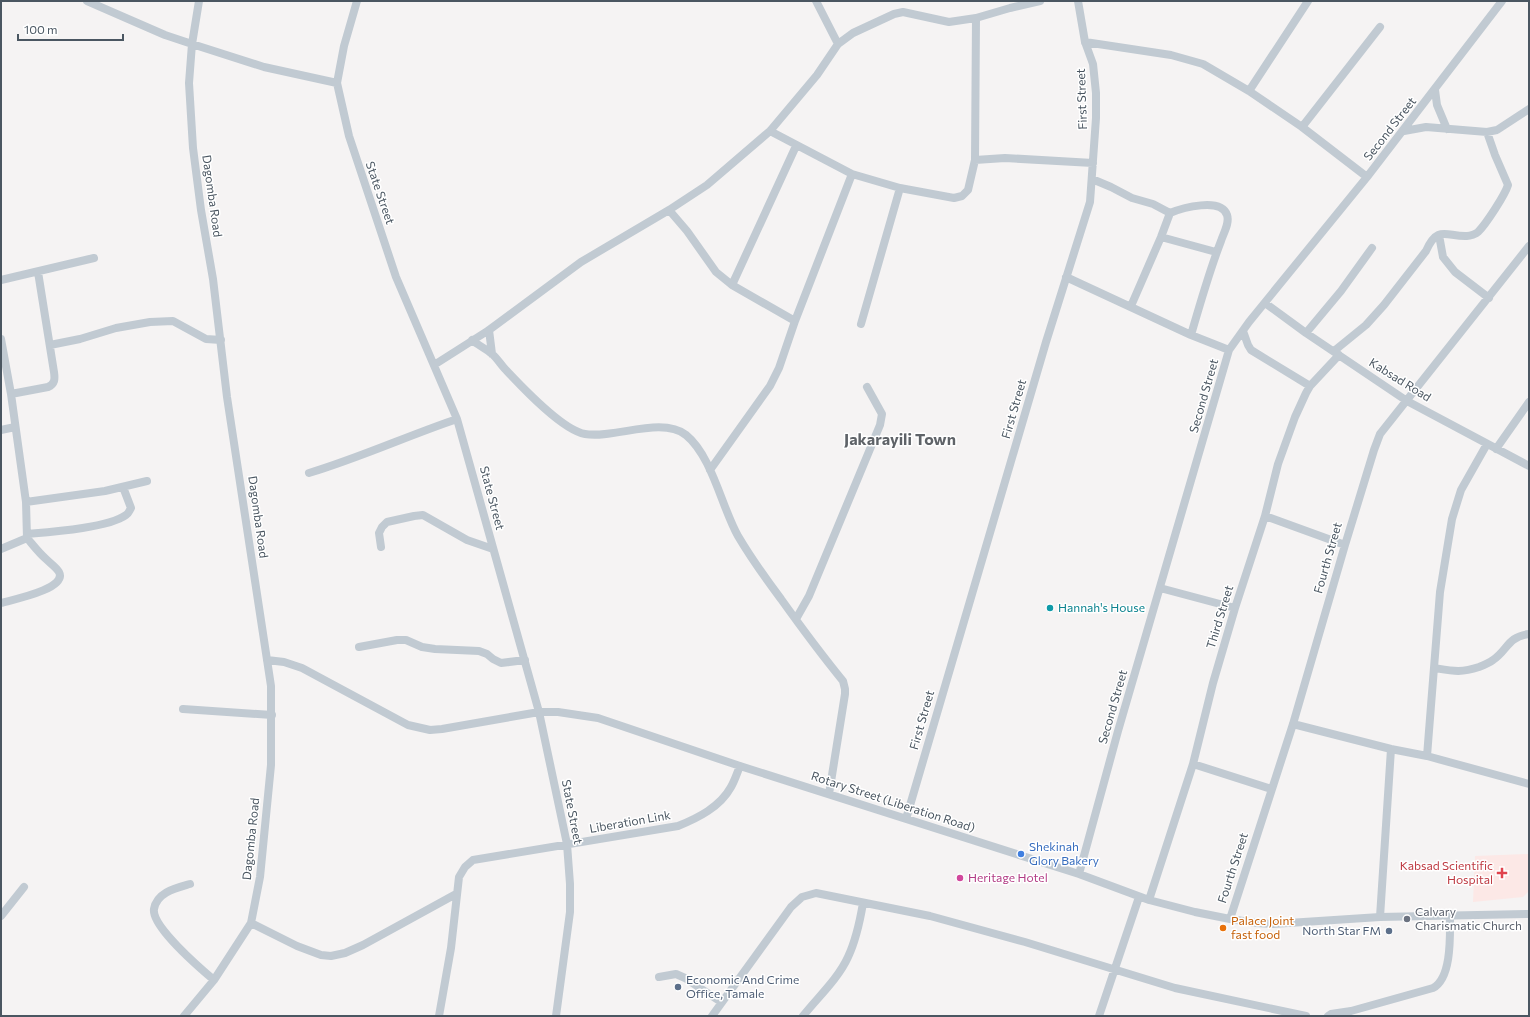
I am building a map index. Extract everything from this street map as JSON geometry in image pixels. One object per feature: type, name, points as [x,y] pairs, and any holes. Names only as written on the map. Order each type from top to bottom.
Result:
[{"type":"street","points":[[89,1],[165,35],[192,44],[264,67],[337,83]]},
{"type":"street","name":"Dagomba Road","points":[[184,1016],[214,980],[251,923],[260,877],[271,765],[272,715],[271,686],[193,148],[189,83],[192,44],[199,1]]},
{"type":"street","name":"State Street","points":[[357,1],[344,46],[337,83],[349,136],[366,191],[396,277],[457,419],[539,712],[567,844],[570,884],[570,912],[556,1016]]},
{"type":"street","points":[[816,1],[838,44]]},
{"type":"street","points":[[434,365],[489,330],[581,262],[669,210],[707,185],[770,132],[818,75],[838,44],[853,33],[894,14],[903,12],[949,22],[976,18],[1040,1]]},
{"type":"street","name":"First Street","points":[[906,818],[1066,277],[1090,202],[1096,118],[1096,93],[1093,64],[1085,42],[1078,1]]},
{"type":"street","points":[[1249,91],[1308,1]]},
{"type":"street","name":"Second Street","points":[[1079,874],[1118,731],[1229,350],[1265,303],[1404,131],[1502,1]]},
{"type":"street","points":[[770,132],[852,174],[900,188],[954,198],[962,196],[968,190],[975,160],[976,18]]},
{"type":"street","points":[[1302,128],[1380,27]]},
{"type":"street","points":[[1085,42],[1189,59],[1203,64],[1249,91],[1368,177]]},
{"type":"street","points":[[1434,90],[1437,105],[1447,129]]},
{"type":"street","points":[[1404,131],[1426,127],[1487,132],[1497,130],[1529,109]]},
{"type":"street","points":[[1487,132],[1495,156],[1506,177],[1508,185],[1507,189],[1478,232],[1468,236],[1448,233],[1439,235],[1443,257],[1455,272],[1489,298]]},
{"type":"street","points":[[732,285],[796,146]]},
{"type":"street","points":[[975,160],[1005,158],[1093,163]]},
{"type":"street","points":[[710,470],[770,386],[779,368],[795,321],[852,174]]},
{"type":"street","points":[[1092,179],[1132,198],[1153,204],[1170,213]]},
{"type":"street","points":[[861,324],[900,188]]},
{"type":"street","points":[[1131,306],[1170,213],[1198,205],[1218,207],[1227,214],[1227,224],[1216,252],[1191,335]]},
{"type":"street","points":[[669,210],[687,231],[716,272],[732,285],[795,321]]},
{"type":"street","name":"Third Street","points":[[1149,900],[1193,764],[1213,684],[1235,608],[1265,516],[1278,464],[1295,417],[1310,386],[1337,353],[1370,320],[1426,250],[1429,243],[1439,235]]},
{"type":"street","points":[[1161,237],[1216,252]]},
{"type":"street","name":"Fourth Street","points":[[1230,919],[1293,724],[1345,545],[1380,434],[1529,246]]},
{"type":"street","points":[[1306,333],[1342,291],[1372,248]]},
{"type":"street","points":[[1,280],[94,258]]},
{"type":"street","points":[[7,390],[48,387],[52,385],[55,378],[38,272]]},
{"type":"street","points":[[1066,277],[1191,335],[1229,350]]},
{"type":"street","name":"Kabsad Road","points":[[1265,303],[1306,333],[1407,401],[1529,466]]},
{"type":"street","points":[[50,345],[80,339],[116,328],[150,322],[173,321],[206,339],[222,340]]},
{"type":"street","points":[[489,330],[492,354]]},
{"type":"street","points":[[1243,332],[1251,350],[1310,386]]},
{"type":"street","points":[[1,339],[7,390],[16,427],[26,502],[27,536],[60,574],[58,581],[54,585],[26,597],[1,603]]},
{"type":"street","points":[[472,340],[492,354],[529,394],[571,428],[586,434],[607,434],[653,428],[673,429],[685,434],[695,444],[710,470],[738,535],[750,555],[810,639],[843,681],[845,689],[829,794]]},
{"type":"street","points":[[796,619],[809,596],[880,426],[882,414],[867,386]]},
{"type":"street","points":[[1496,449],[1529,402]]},
{"type":"street","points":[[309,473],[340,464],[395,441],[457,419]]},
{"type":"street","points":[[1,430],[16,427]]},
{"type":"street","points":[[1427,756],[1440,592],[1454,513],[1461,490],[1487,444]]},
{"type":"street","points":[[26,502],[123,487],[147,481]]},
{"type":"street","points":[[1,549],[27,536],[112,522],[128,514],[130,508],[123,487]]},
{"type":"street","points":[[381,547],[379,533],[387,522],[423,515],[467,540],[493,549]]},
{"type":"street","points":[[1265,516],[1345,545]]},
{"type":"street","points":[[1160,588],[1235,608]]},
{"type":"street","points":[[1434,668],[1460,672],[1479,667],[1494,660],[1514,639],[1520,635],[1529,634]]},
{"type":"street","points":[[359,647],[397,640],[406,640],[422,647],[435,649],[479,651],[501,663],[525,660]]},
{"type":"street","name":"Rotary Street (Liberation Road)","points":[[267,660],[284,662],[302,668],[398,721],[418,728],[430,730],[442,729],[539,712],[564,712],[598,718],[740,766],[1079,874],[1139,897],[1195,912],[1230,919],[1273,924],[1380,917],[1529,914]]},
{"type":"street","points":[[182,709],[272,715]]},
{"type":"street","points":[[1293,724],[1391,749],[1427,756],[1529,784]]},
{"type":"street","points":[[1380,917],[1391,749]]},
{"type":"street","points":[[1193,764],[1271,790]]},
{"type":"street","name":"Liberation Link","points":[[456,894],[459,878],[465,867],[473,860],[678,826],[698,818],[722,799],[731,788],[740,766]]},
{"type":"street","points":[[190,884],[175,888],[164,894],[156,902],[154,910],[156,919],[172,940],[189,958],[214,980]]},
{"type":"street","points":[[1,916],[24,887]]},
{"type":"street","points":[[713,1016],[721,1002],[791,907],[802,897],[816,893],[930,916],[1114,968],[1175,988],[1306,1016]]},
{"type":"street","points":[[251,923],[297,946],[322,955],[331,956],[345,953],[363,945],[456,894]]},
{"type":"street","points":[[439,1016],[451,948],[456,894]]},
{"type":"street","points":[[1099,1016],[1139,897]]},
{"type":"street","points":[[803,1016],[839,973],[848,957],[856,938],[863,903]]},
{"type":"street","points":[[1328,1016],[1394,1000],[1439,985],[1442,980],[1451,949],[1450,916]]},
{"type":"street","points":[[658,977],[676,974],[685,978],[721,1002]]},
{"type":"shaded area","name":"Kabsad Scientific Hospital","points":[[1529,854],[1529,891],[1523,897],[1473,902],[1475,856]]},
{"type":"place","name":"Hannah's House","points":[[1050,608]]},
{"type":"place","name":"Shekinah Glory Bakery","points":[[1021,854]]},
{"type":"place","name":"Kabsad Scientific Hospital","points":[[1502,873]]},
{"type":"place","name":"Heritage Hotel","points":[[960,878]]},
{"type":"place","name":"Calvary Charismatic Church","points":[[1407,919]]},
{"type":"place","name":"Palace Joint fast food","points":[[1223,928]]},
{"type":"place","name":"North Star FM","points":[[1389,931]]},
{"type":"place","name":"Economic And Crime Office, Tamale","points":[[678,987]]},
{"type":"district","name":"Jakarayili Town","points":[[900,439]]}]
